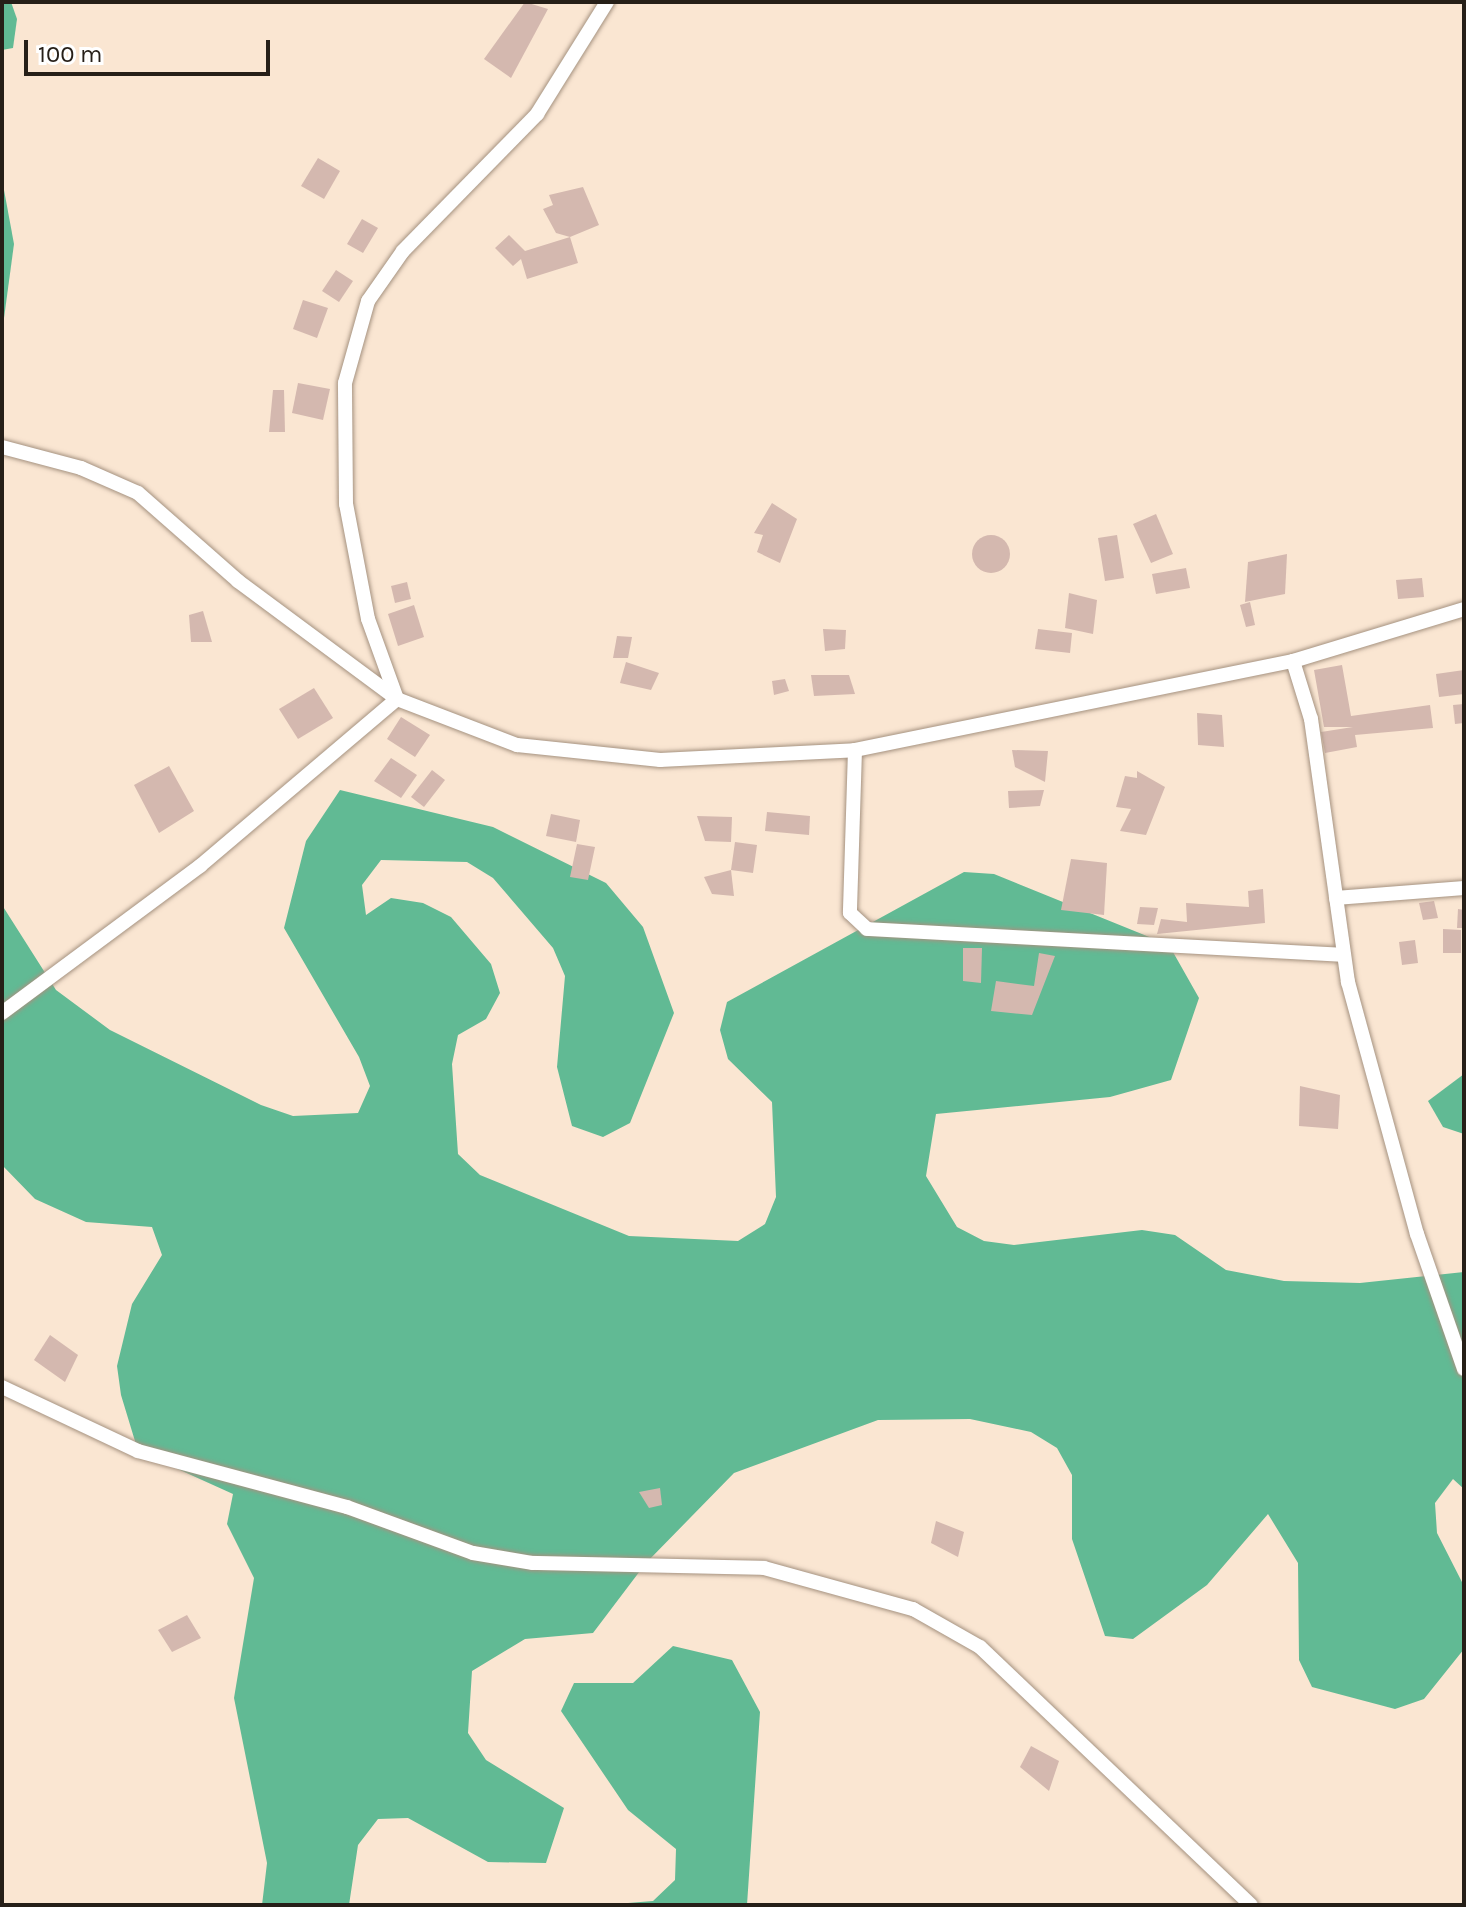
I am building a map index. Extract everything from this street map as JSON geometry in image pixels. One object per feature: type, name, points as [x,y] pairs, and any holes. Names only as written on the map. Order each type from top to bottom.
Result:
[{"type":"street","points":[[397,699],[368,619],[346,504],[345,383],[368,301],[403,251],[537,114],[607,2]]},
{"type":"street","points":[[2,447],[81,468],[138,493],[238,581],[397,699],[517,745],[660,760],[855,750],[1293,661],[1464,609]]},
{"type":"street","points":[[1293,661],[1311,719],[1343,955],[1417,1234],[1464,1369]]},
{"type":"street","points":[[2,1013],[200,866],[397,699]]},
{"type":"street","points":[[855,750],[850,913],[867,929],[1343,955]]},
{"type":"street","points":[[1336,898],[1464,888]]},
{"type":"street","points":[[2,1387],[138,1451],[347,1507],[473,1553],[533,1563],[764,1568],[913,1609],[980,1647],[1251,1905]]},
{"type":"green space","points":[[2,2],[11,2],[17,19],[13,48],[2,50]]},
{"type":"green space","points":[[2,179],[14,244],[2,333]]},
{"type":"green space","points":[[340,790],[493,827],[606,883],[643,927],[674,1013],[630,1123],[603,1137],[572,1126],[557,1067],[565,976],[553,948],[493,878],[467,862],[381,860],[362,885],[366,915],[391,898],[423,903],[451,917],[491,964],[500,993],[486,1019],[458,1035],[452,1064],[458,1154],[480,1175],[629,1236],[738,1241],[765,1224],[776,1197],[772,1102],[728,1059],[720,1030],[727,1002],[964,872],[994,874],[1169,945],[1199,998],[1171,1080],[1110,1097],[936,1114],[926,1176],[957,1227],[984,1241],[1014,1245],[1142,1230],[1175,1235],[1226,1270],[1284,1281],[1360,1283],[1464,1272],[1464,1489],[1453,1479],[1435,1503],[1437,1533],[1464,1586],[1464,1649],[1424,1699],[1395,1709],[1312,1687],[1299,1660],[1298,1563],[1268,1514],[1207,1585],[1133,1639],[1105,1636],[1072,1539],[1072,1475],[1057,1448],[1031,1432],[970,1419],[878,1420],[734,1473],[646,1563],[593,1633],[525,1639],[472,1671],[468,1733],[486,1760],[564,1808],[546,1863],[488,1862],[408,1818],[378,1819],[358,1845],[349,1905],[262,1905],[267,1863],[234,1698],[254,1578],[227,1524],[233,1494],[138,1451],[121,1395],[117,1366],[132,1304],[162,1255],[152,1227],[86,1222],[35,1199],[2,1165],[2,905],[56,990],[110,1030],[261,1105],[293,1116],[358,1113],[370,1086],[359,1057],[284,928],[306,841]]},
{"type":"green space","points":[[1464,1074],[1464,1134],[1443,1127],[1428,1101]]},
{"type":"green space","points":[[673,1646],[732,1660],[760,1712],[747,1905],[603,1905],[653,1901],[675,1880],[676,1849],[628,1810],[561,1711],[574,1683],[633,1683]]},
{"type":"building","points":[[525,2],[548,9],[511,78],[484,59]]},
{"type":"building","points":[[318,158],[340,171],[324,199],[301,186]]},
{"type":"building","points":[[583,187],[599,225],[570,237],[556,233],[543,209],[553,205],[549,195]]},
{"type":"building","points":[[362,219],[378,228],[363,253],[347,244]]},
{"type":"building","points":[[509,235],[525,251],[570,237],[578,263],[527,279],[521,259],[513,266],[495,248]]},
{"type":"building","points":[[336,270],[353,281],[339,302],[322,291]]},
{"type":"building","points":[[303,300],[328,308],[317,338],[293,329]]},
{"type":"building","points":[[298,383],[330,389],[323,420],[292,413]]},
{"type":"building","points":[[273,390],[284,390],[285,432],[269,432]]},
{"type":"building","points":[[772,503],[797,519],[780,563],[757,552],[763,535],[754,533]]},
{"type":"building","points":[[1156,514],[1173,554],[1151,563],[1133,524]]},
{"type":"building","points":[[991,535],[1005,540],[1010,554],[1005,568],[991,573],[977,568],[972,554],[977,540]]},
{"type":"building","points":[[1117,535],[1124,578],[1105,581],[1098,538]]},
{"type":"building","points":[[1287,554],[1285,594],[1245,602],[1248,562]]},
{"type":"building","points":[[1186,568],[1190,588],[1156,594],[1152,574]]},
{"type":"building","points":[[1422,578],[1424,597],[1398,599],[1396,580]]},
{"type":"building","points":[[407,582],[411,599],[395,603],[391,586]]},
{"type":"building","points":[[1069,593],[1097,600],[1093,634],[1065,628]]},
{"type":"building","points":[[1250,602],[1255,625],[1246,627],[1240,605]]},
{"type":"building","points":[[414,605],[424,637],[398,646],[388,614]]},
{"type":"building","points":[[203,611],[212,642],[191,642],[189,615]]},
{"type":"building","points":[[823,629],[846,630],[845,649],[825,651]]},
{"type":"building","points":[[1038,629],[1072,633],[1070,653],[1035,649]]},
{"type":"building","points":[[617,636],[632,637],[628,658],[613,658]]},
{"type":"building","points":[[626,662],[659,673],[651,690],[620,683]]},
{"type":"building","points":[[1342,665],[1351,716],[1430,705],[1433,728],[1355,735],[1357,747],[1325,753],[1321,732],[1353,727],[1324,727],[1314,670]]},
{"type":"building","points":[[1464,670],[1464,694],[1439,697],[1436,674]]},
{"type":"building","points":[[811,675],[849,675],[855,694],[814,696]]},
{"type":"building","points":[[785,679],[789,691],[774,695],[772,681]]},
{"type":"building","points":[[314,688],[333,718],[298,739],[279,709]]},
{"type":"building","points":[[1464,704],[1464,723],[1455,724],[1453,705]]},
{"type":"building","points":[[1197,713],[1222,715],[1224,747],[1198,745]]},
{"type":"building","points":[[401,717],[430,735],[415,757],[387,739]]},
{"type":"building","points":[[1012,750],[1048,751],[1045,782],[1015,767]]},
{"type":"building","points":[[391,758],[417,775],[401,798],[374,781]]},
{"type":"building","points":[[169,766],[194,811],[159,833],[134,785]]},
{"type":"building","points":[[432,770],[445,780],[424,807],[411,797]]},
{"type":"building","points":[[1137,771],[1165,787],[1146,835],[1120,831],[1131,809],[1116,807],[1125,776],[1137,778]]},
{"type":"building","points":[[1044,790],[1040,806],[1009,808],[1008,791]]},
{"type":"building","points":[[767,812],[810,816],[809,835],[765,831]]},
{"type":"building","points":[[551,814],[580,820],[576,842],[546,836]]},
{"type":"building","points":[[697,816],[732,817],[731,842],[705,841]]},
{"type":"building","points":[[735,842],[757,845],[753,873],[731,870]]},
{"type":"building","points":[[577,844],[595,847],[588,880],[570,877]]},
{"type":"building","points":[[1071,859],[1107,863],[1104,915],[1061,910]]},
{"type":"building","points":[[731,870],[734,896],[712,894],[704,877]]},
{"type":"building","points":[[1263,889],[1265,923],[1157,934],[1161,919],[1187,922],[1186,903],[1249,907],[1248,891]]},
{"type":"building","points":[[1434,901],[1438,918],[1423,920],[1419,903]]},
{"type":"building","points":[[1140,907],[1158,908],[1154,925],[1137,924]]},
{"type":"building","points":[[1458,909],[1464,910],[1464,928],[1457,928]]},
{"type":"building","points":[[1443,929],[1461,930],[1461,953],[1443,953]]},
{"type":"building","points":[[1415,940],[1418,963],[1402,965],[1399,942]]},
{"type":"building","points":[[963,948],[982,948],[981,983],[963,981]]},
{"type":"building","points":[[1039,953],[1055,956],[1032,1015],[991,1011],[996,981],[1034,986]]},
{"type":"building","points":[[1300,1086],[1340,1095],[1338,1129],[1299,1126]]},
{"type":"building","points":[[50,1335],[78,1355],[65,1382],[34,1360]]},
{"type":"building","points":[[660,1488],[662,1505],[649,1508],[639,1492]]},
{"type":"building","points":[[936,1521],[964,1532],[958,1557],[931,1543]]},
{"type":"building","points":[[187,1615],[201,1638],[172,1652],[158,1630]]},
{"type":"building","points":[[1031,1746],[1059,1761],[1049,1791],[1020,1767]]}]
